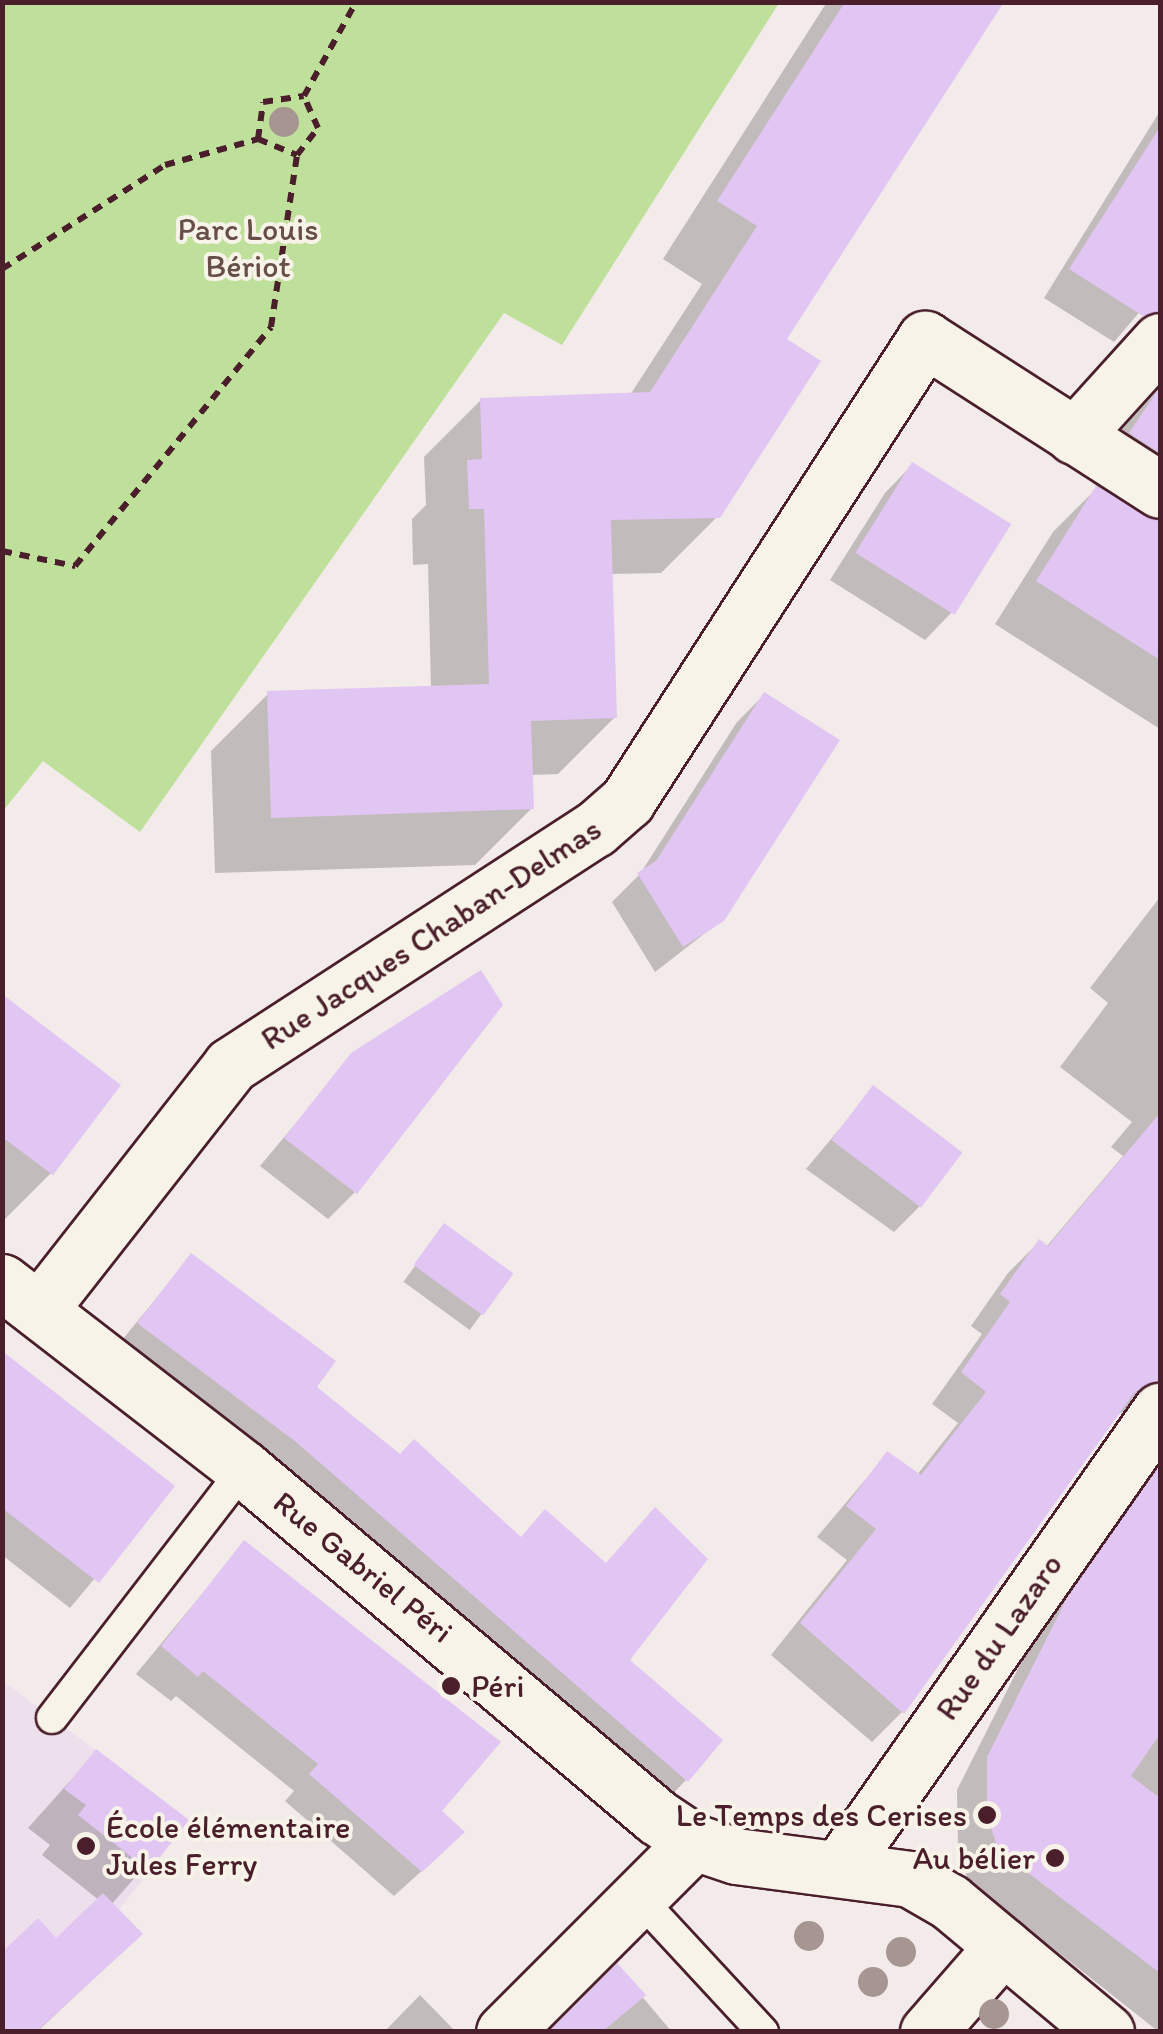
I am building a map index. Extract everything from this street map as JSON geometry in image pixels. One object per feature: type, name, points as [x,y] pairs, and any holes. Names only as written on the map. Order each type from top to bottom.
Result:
[{"type":"street","name":"Rue Jacques Chaban-Delmas","points":[[21,1296],[231,1065],[595,829],[627,801],[925,339],[1074,436]]},
{"type":"street","points":[[1160,341],[1074,436],[1160,490]]},
{"type":"street","name":"Rue Gabriel Péri","points":[[21,1296],[244,1468],[694,1842],[788,1866],[840,1866],[910,1879],[1003,1946],[1106,2032]]},
{"type":"street","name":"Rue du Lazaro","points":[[840,1866],[1160,1411]]},
{"type":"street","points":[[504,2032],[694,1842]]},
{"type":"street","points":[[928,2032],[1003,1946]]},
{"type":"lane","points":[[52,1718],[244,1468]]},
{"type":"lane","points":[[638,1897],[763,2032]]},
{"type":"path","points":[[304,96],[356,2]]},
{"type":"path","points":[[258,139],[263,102],[304,96]]},
{"type":"path","points":[[2,551],[75,566],[272,327],[297,156],[318,128],[304,96]]},
{"type":"path","points":[[2,269],[164,165],[258,139],[297,156]]},
{"type":"shaded area","name":"École élémentaire Jules Ferry","points":[[3,1681],[189,1820],[98,1937],[3,2026]]},
{"type":"green space","name":"Parc Louis Bériot","points":[[3,2],[779,3],[562,345],[504,313],[140,832],[43,761],[3,811]]},
{"type":"building","points":[[845,2],[1004,2],[787,339],[821,361],[720,518],[611,520],[617,718],[531,721],[534,809],[271,818],[267,691],[489,684],[484,509],[469,509],[467,460],[482,459],[480,398],[650,392],[757,226],[717,201]]},
{"type":"building","points":[[1160,127],[1160,311],[1143,316],[1069,269]]},
{"type":"building","points":[[1160,387],[1160,453],[1129,433]]},
{"type":"building","points":[[912,462],[1011,524],[955,615],[855,553]]},
{"type":"building","points":[[1096,486],[1160,521],[1160,660],[1036,581]]},
{"type":"building","points":[[764,692],[840,740],[724,921],[683,947],[637,873],[656,861]]},
{"type":"building","points":[[481,970],[503,1005],[357,1194],[284,1138],[351,1053]]},
{"type":"building","points":[[2,994],[121,1085],[53,1175],[2,1137]]},
{"type":"building","points":[[873,1085],[962,1152],[921,1208],[831,1140]]},
{"type":"building","points":[[1160,1113],[1160,1380],[1134,1393],[904,1714],[800,1623],[876,1529],[846,1506],[887,1451],[921,1475],[986,1392],[961,1372],[1010,1302],[1000,1294],[1039,1239],[1048,1246]]},
{"type":"building","points":[[444,1223],[514,1274],[483,1316],[413,1265]]},
{"type":"building","points":[[191,1253],[336,1361],[317,1387],[400,1454],[414,1439],[521,1537],[545,1509],[606,1563],[655,1507],[708,1559],[630,1660],[723,1740],[688,1782],[296,1442],[137,1323]]},
{"type":"building","points":[[2,1351],[175,1486],[99,1583],[2,1508]]},
{"type":"building","points":[[1160,1465],[1160,1734],[1131,1776],[1160,1798],[1160,1973],[998,1850],[987,1815],[987,1757],[1067,1598]]},
{"type":"building","points":[[244,1540],[501,1742],[442,1811],[465,1832],[422,1872],[309,1774],[318,1764],[203,1671],[198,1677],[161,1646]]},
{"type":"building","points":[[96,1749],[189,1820],[149,1871],[78,1815],[86,1805],[64,1789]]},
{"type":"building","points":[[103,1893],[143,1934],[36,2032],[2,2032],[2,1952],[38,1918],[56,1938]]},
{"type":"building","points":[[617,1963],[646,1995],[602,2032],[549,2032]]},
{"type":"place","name":"Péri","points":[[451,1686]]},
{"type":"place","name":"Le Temps des Cerises","points":[[987,1815]]},
{"type":"place","name":"École élémentaire Jules Ferry","points":[[86,1846]]},
{"type":"place","name":"Au bélier","points":[[1055,1858]]}]
